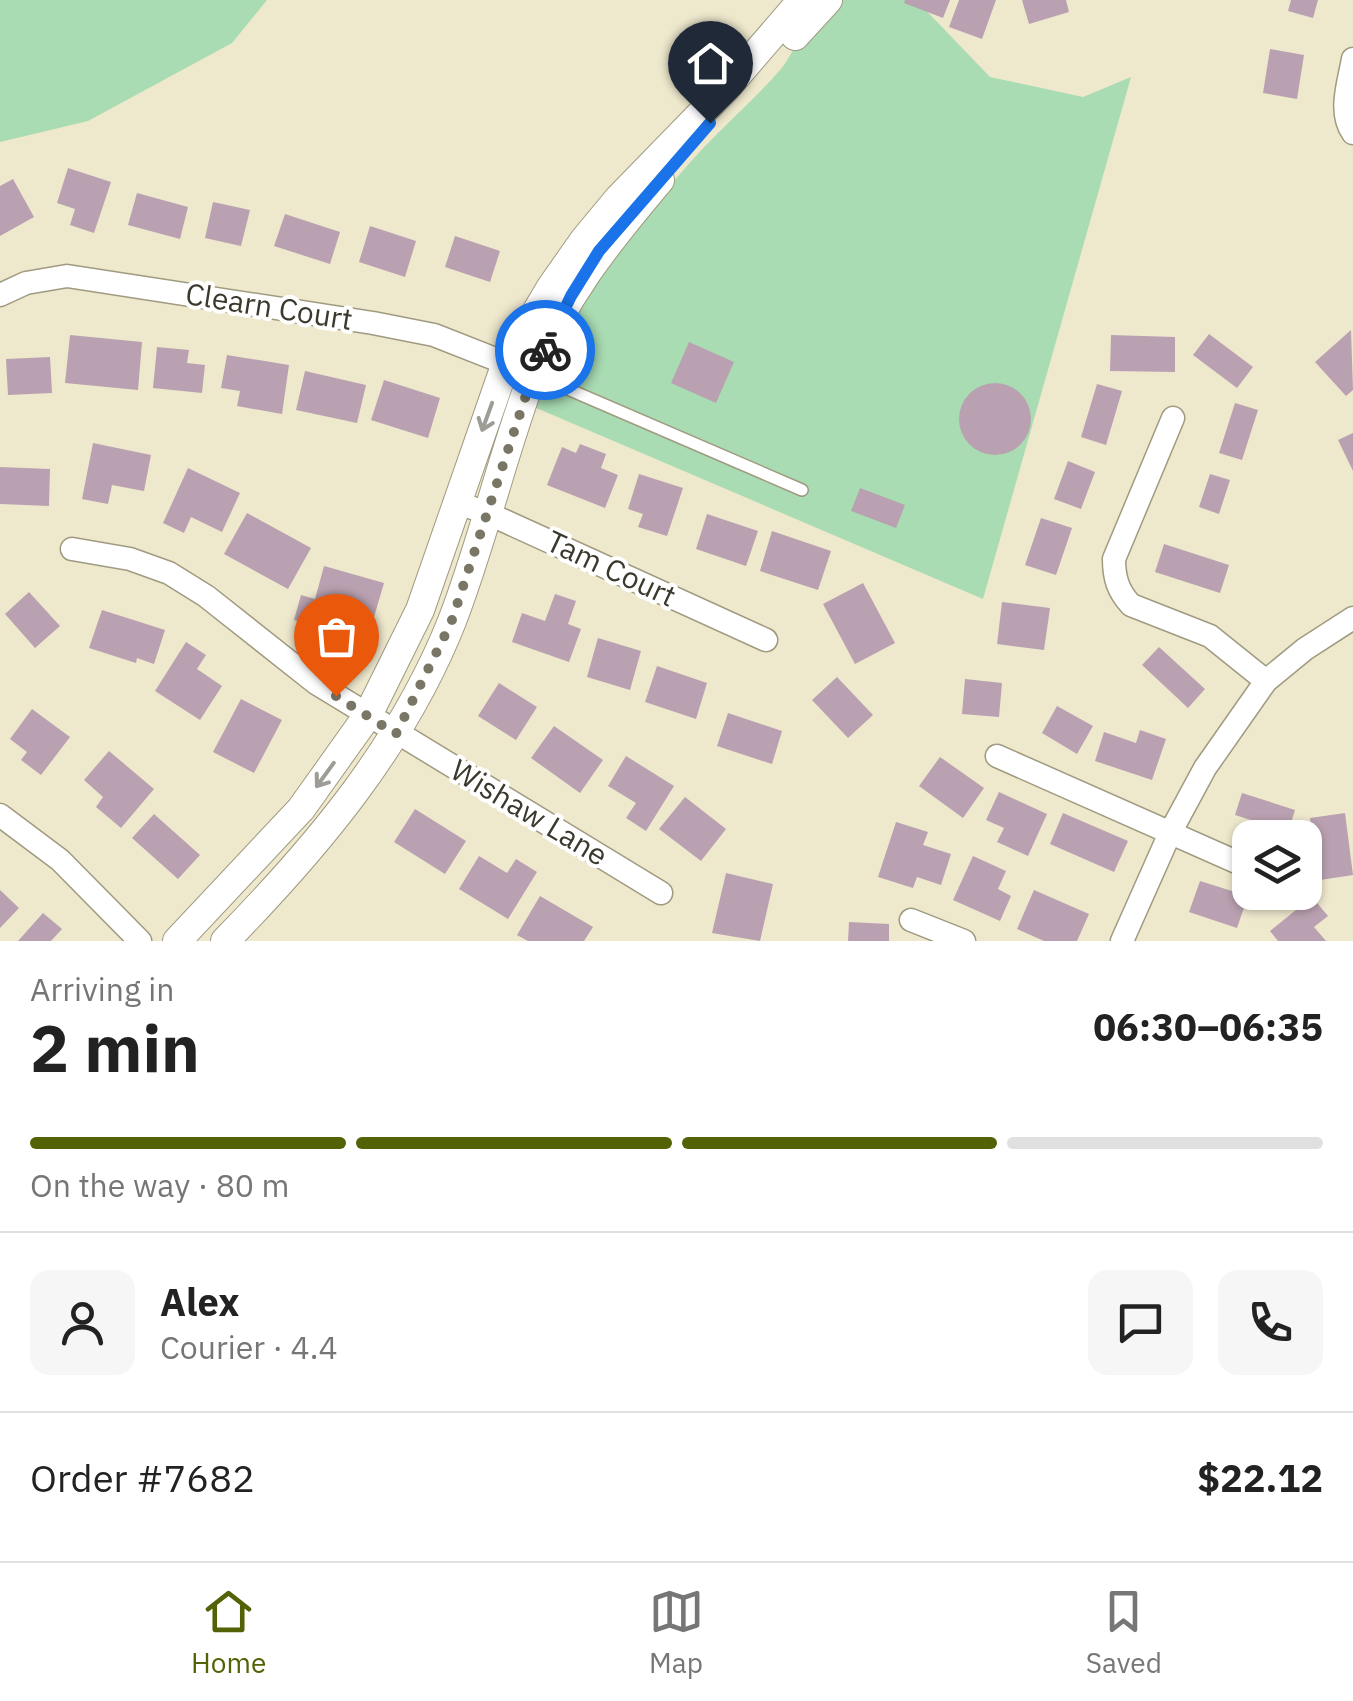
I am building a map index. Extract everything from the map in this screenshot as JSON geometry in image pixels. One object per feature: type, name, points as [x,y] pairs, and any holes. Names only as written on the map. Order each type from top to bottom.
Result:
[{"type":"street","points":[[761,60],[802,0]]},
{"type":"street","points":[[177,941],[301,809],[368,716],[420,610],[506,363],[577,267],[599,251],[625,206],[761,60],[828,0]]},
{"type":"street","points":[[1353,59],[1345,107],[1348,127],[1353,133]]},
{"type":"street","points":[[225,941],[327,830],[396,734],[451,623],[533,374],[577,267]]},
{"type":"street","name":"Clearn Court","points":[[0,294],[26,283],[67,276],[434,335],[533,374]]},
{"type":"street","points":[[1173,418],[1114,559],[1114,576],[1123,596],[1132,604],[1210,636],[1266,680]]},
{"type":"street","name":"Tam Court","points":[[455,502],[488,513],[766,640]]},
{"type":"street","name":"Wishaw Lane","points":[[72,548],[130,559],[169,573],[206,596],[316,683],[662,893]]},
{"type":"street","points":[[1122,941],[1170,832],[1205,768],[1266,680],[1353,618]]},
{"type":"street","points":[[998,756],[1232,860]]},
{"type":"street","points":[[0,815],[60,860],[140,941]]},
{"type":"street","points":[[911,920],[964,941]]},
{"type":"lane","points":[[533,374],[802,490]]},
{"type":"green space","points":[[0,0],[267,0],[232,43],[88,121],[0,142]]},
{"type":"green space","points":[[815,0],[916,0],[990,77],[1083,97],[1131,77],[983,599],[534,407],[563,338],[601,274],[670,185],[781,69]]},
{"type":"building","points":[[950,0],[943,18],[904,3]]},
{"type":"building","points":[[959,0],[996,0],[982,39],[949,27]]},
{"type":"building","points":[[1022,0],[1066,0],[1069,12],[1029,24]]},
{"type":"building","points":[[1291,0],[1318,0],[1313,18],[1288,11]]},
{"type":"building","points":[[1270,49],[1304,55],[1297,99],[1263,93]]},
{"type":"building","points":[[68,168],[111,182],[94,233],[70,225],[75,209],[57,203]]},
{"type":"building","points":[[13,179],[34,217],[0,236],[0,186]]},
{"type":"building","points":[[137,193],[188,207],[180,239],[128,225]]},
{"type":"building","points":[[213,202],[250,210],[241,246],[205,238]]},
{"type":"building","points":[[285,214],[340,232],[330,264],[274,246]]},
{"type":"building","points":[[370,226],[416,241],[405,277],[359,262]]},
{"type":"building","points":[[455,236],[500,251],[490,282],[445,267]]},
{"type":"building","points":[[1351,330],[1353,390],[1346,396],[1315,362]]},
{"type":"building","points":[[1209,334],[1253,367],[1237,388],[1193,355]]},
{"type":"building","points":[[70,335],[142,342],[138,390],[65,383]]},
{"type":"building","points":[[1111,335],[1175,337],[1175,372],[1110,371]]},
{"type":"building","points":[[689,342],[734,362],[716,403],[671,383]]},
{"type":"building","points":[[157,347],[189,350],[187,363],[205,365],[202,393],[153,388]]},
{"type":"building","points":[[227,355],[289,365],[282,414],[237,406],[240,391],[221,388]]},
{"type":"building","points":[[50,357],[52,393],[8,395],[6,359]]},
{"type":"building","points":[[305,371],[366,385],[357,423],[296,410]]},
{"type":"building","points":[[384,380],[440,398],[428,438],[371,420]]},
{"type":"building","points":[[995,383],[1020,394],[1031,419],[1020,444],[995,455],[970,444],[959,419],[970,394]]},
{"type":"building","points":[[1097,384],[1122,391],[1106,445],[1081,437]]},
{"type":"building","points":[[1235,403],[1258,410],[1242,460],[1219,453]]},
{"type":"building","points":[[1353,433],[1353,471],[1338,440]]},
{"type":"building","points":[[93,443],[151,455],[144,491],[112,485],[108,504],[82,499]]},
{"type":"building","points":[[580,444],[606,454],[601,468],[618,475],[605,508],[547,485],[562,447],[576,453]]},
{"type":"building","points":[[1068,461],[1095,472],[1081,509],[1054,499]]},
{"type":"building","points":[[0,467],[50,469],[49,506],[0,504]]},
{"type":"building","points":[[188,468],[240,493],[222,532],[191,517],[184,533],[163,523]]},
{"type":"building","points":[[639,474],[683,488],[667,536],[638,527],[643,514],[628,509]]},
{"type":"building","points":[[1210,474],[1230,480],[1219,514],[1199,507]]},
{"type":"building","points":[[860,488],[905,505],[896,528],[851,511]]},
{"type":"building","points":[[247,513],[311,548],[288,589],[224,554]]},
{"type":"building","points":[[707,514],[758,531],[746,566],[696,549]]},
{"type":"building","points":[[1041,518],[1072,528],[1056,575],[1025,565]]},
{"type":"building","points":[[772,531],[831,551],[818,590],[760,571]]},
{"type":"building","points":[[1164,544],[1229,565],[1220,593],[1155,572]]},
{"type":"building","points":[[324,566],[384,583],[374,617],[329,604],[322,628],[294,620],[301,595],[315,599]]},
{"type":"building","points":[[863,583],[895,643],[855,664],[823,604]]},
{"type":"building","points":[[29,592],[60,626],[35,648],[5,614]]},
{"type":"building","points":[[555,594],[576,601],[568,624],[581,629],[569,662],[512,642],[522,613],[545,621]]},
{"type":"building","points":[[1002,602],[1050,608],[1044,650],[997,644]]},
{"type":"building","points":[[102,610],[165,630],[154,664],[137,658],[136,663],[89,648]]},
{"type":"building","points":[[598,638],[641,651],[630,690],[587,677]]},
{"type":"building","points":[[186,642],[206,655],[197,669],[222,686],[200,720],[155,691]]},
{"type":"building","points":[[1159,647],[1205,689],[1188,708],[1142,665]]},
{"type":"building","points":[[657,666],[707,683],[696,719],[645,702]]},
{"type":"building","points":[[837,677],[873,715],[848,738],[812,700]]},
{"type":"building","points":[[965,679],[1002,683],[999,717],[962,714]]},
{"type":"building","points":[[499,683],[537,707],[516,740],[478,716]]},
{"type":"building","points":[[241,699],[282,720],[254,773],[213,752]]},
{"type":"building","points":[[1057,706],[1093,726],[1077,754],[1042,733]]},
{"type":"building","points":[[32,709],[70,737],[41,775],[21,760],[27,752],[10,739]]},
{"type":"building","points":[[728,713],[782,731],[772,764],[717,746]]},
{"type":"building","points":[[554,726],[603,760],[580,793],[531,758]]},
{"type":"building","points":[[1140,730],[1166,739],[1152,780],[1095,761],[1104,732],[1136,743]]},
{"type":"building","points":[[109,751],[154,789],[121,828],[96,807],[103,797],[84,780]]},
{"type":"building","points":[[626,756],[674,786],[646,831],[626,818],[636,803],[608,786]]},
{"type":"building","points":[[940,757],[984,788],[963,818],[919,786]]},
{"type":"building","points":[[999,792],[1047,814],[1028,856],[997,842],[1004,828],[986,820]]},
{"type":"building","points":[[1242,793],[1295,810],[1292,820],[1251,820],[1235,815]]},
{"type":"building","points":[[685,797],[726,829],[701,861],[659,829]]},
{"type":"building","points":[[415,809],[466,841],[445,874],[394,842]]},
{"type":"building","points":[[1063,813],[1128,841],[1114,872],[1050,844]]},
{"type":"building","points":[[1345,813],[1353,875],[1322,880],[1322,820],[1310,818]]},
{"type":"building","points":[[154,814],[200,855],[178,879],[132,838]]},
{"type":"building","points":[[896,822],[928,832],[923,845],[951,854],[941,885],[917,877],[913,888],[878,877]]},
{"type":"building","points":[[479,856],[507,873],[516,859],[537,872],[508,919],[459,889]]},
{"type":"building","points":[[973,856],[1006,871],[998,889],[1011,896],[1000,921],[953,900]]},
{"type":"building","points":[[726,873],[773,884],[760,941],[712,933]]},
{"type":"building","points":[[1200,881],[1232,891],[1232,910],[1243,910],[1237,928],[1189,912]]},
{"type":"building","points":[[0,890],[19,908],[0,928]]},
{"type":"building","points":[[1034,890],[1089,914],[1077,941],[1044,941],[1017,929]]},
{"type":"building","points":[[540,896],[593,927],[584,941],[528,941],[517,935]]},
{"type":"building","points":[[1322,909],[1328,916],[1314,927],[1326,941],[1278,941],[1270,931],[1296,910]]},
{"type":"building","points":[[43,913],[62,929],[51,941],[18,941]]},
{"type":"building","points":[[849,922],[889,924],[889,941],[848,941]]},
{"type":"way so far","points":[[336,696],[396,734],[451,623],[533,374],[545,350]]},
{"type":"route","points":[[545,350],[571,296],[599,251],[710,123]]}]
